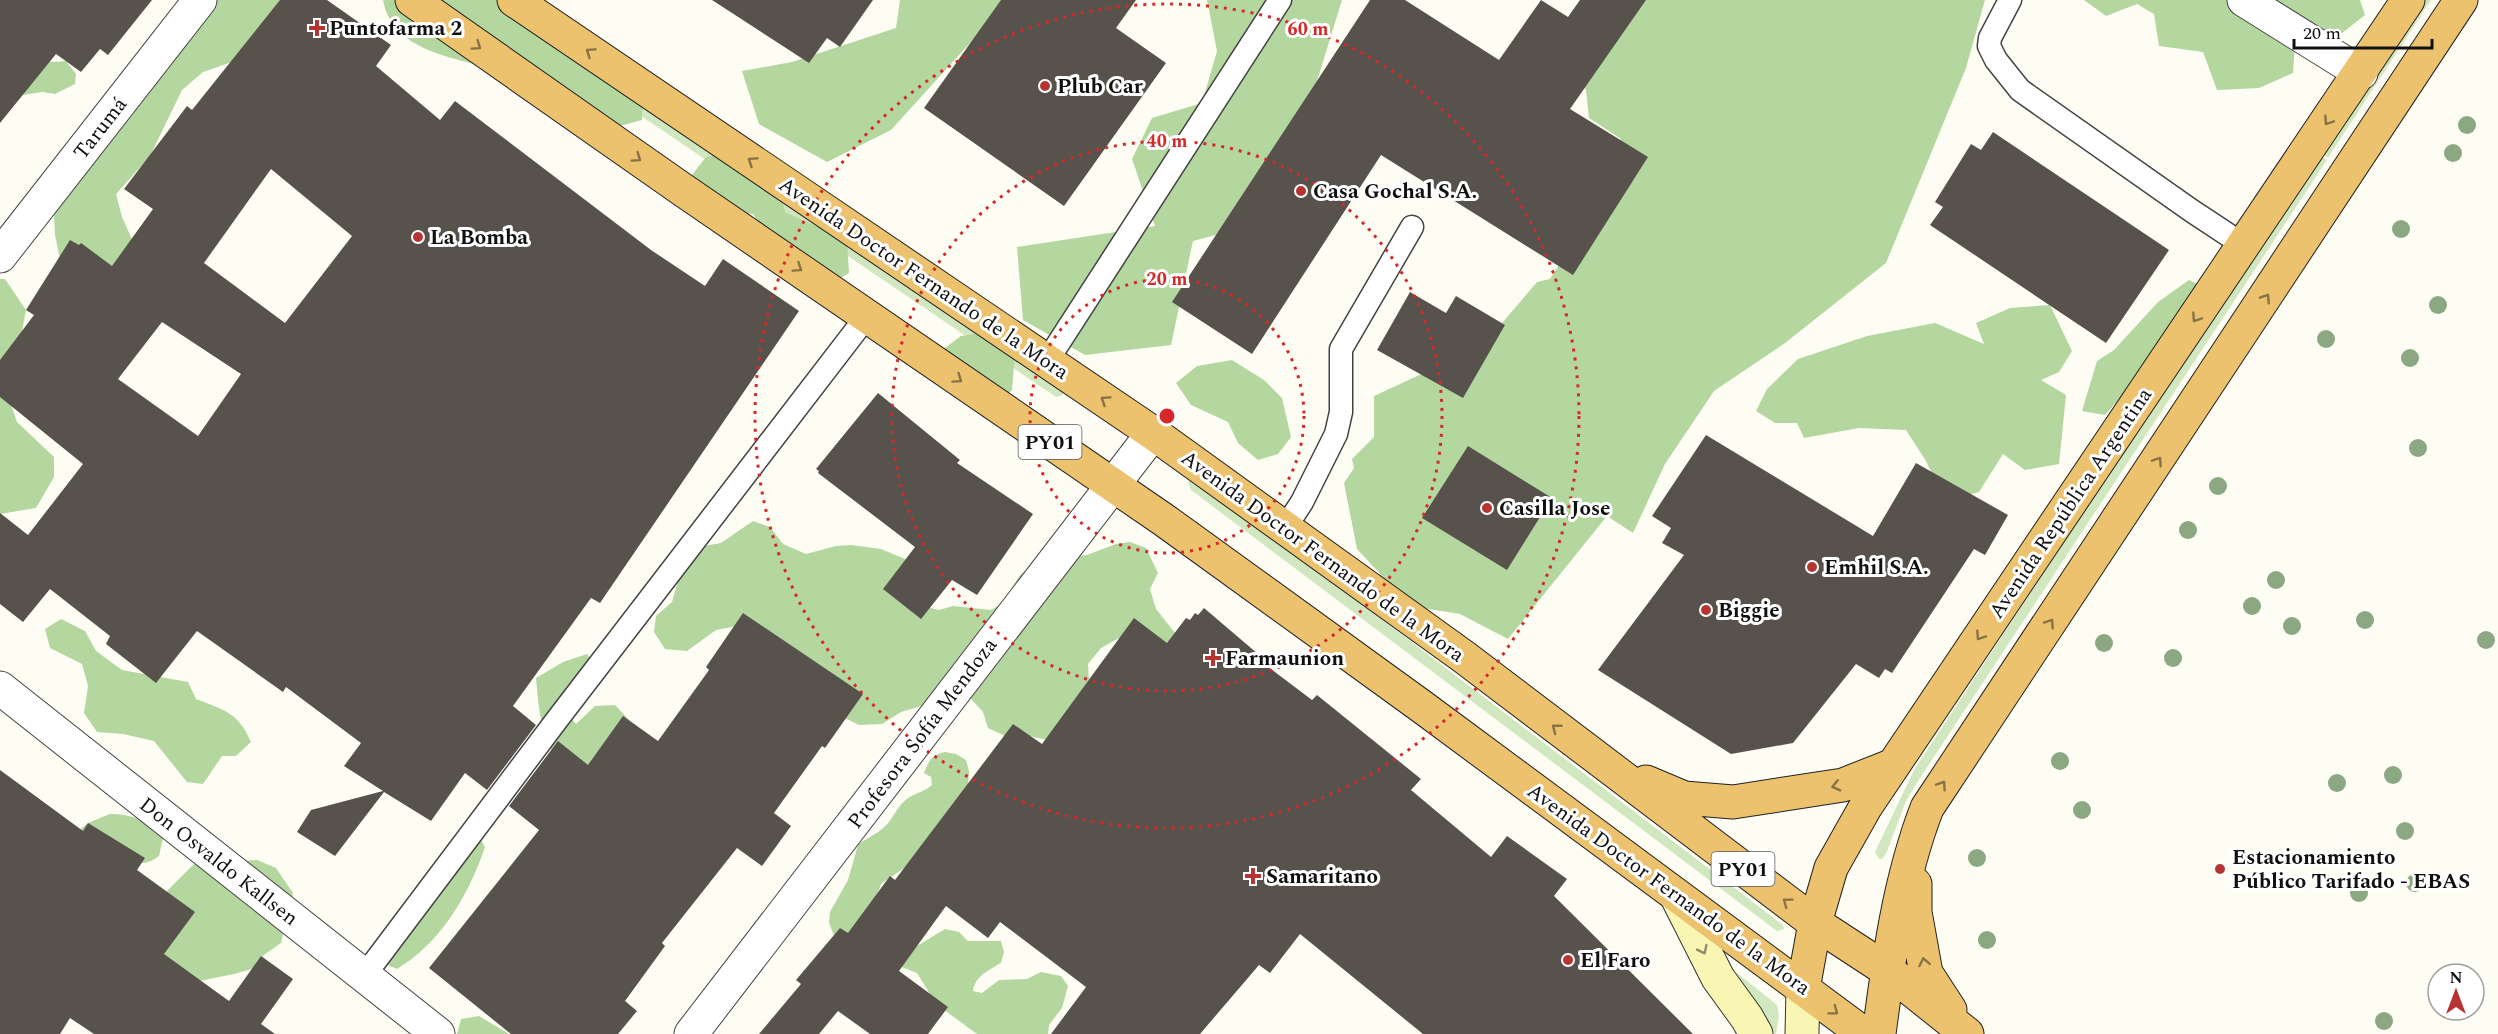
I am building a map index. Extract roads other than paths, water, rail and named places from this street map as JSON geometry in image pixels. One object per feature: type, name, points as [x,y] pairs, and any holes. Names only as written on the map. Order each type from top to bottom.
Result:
[{"type":"highway","name":"Avenida Doctor Fernando de la Mora","points":[[412,0],[683,190],[1164,520],[1422,706],[1864,1034]]},
{"type":"highway","name":"Avenida Doctor Fernando de la Mora","points":[[514,0],[1153,433],[1464,657],[1815,923],[1887,970],[1965,1032]]},
{"type":"highway","name":"Avenida República Argentina","points":[[1803,988],[1815,923],[1831,868],[1891,766],[2245,246],[2408,0]]},
{"type":"highway","points":[[1879,1034],[1898,903],[1916,837],[1927,808],[2461,0]]},
{"type":"highway","points":[[1602,763],[1684,798],[1733,802],[1843,785],[1891,766]]},
{"type":"highway","points":[[1916,837],[1915,912],[1926,973],[1965,1032]]},
{"type":"main road","points":[[1677,897],[1718,978],[1756,1034]]},
{"type":"main road","name":"Avenida República Argentina","points":[[1802,1034],[1803,988]]},
{"type":"street","name":"Tarumá","points":[[0,256],[200,0]]},
{"type":"street","points":[[2244,0],[2361,73]]},
{"type":"street","name":"Profesora Sofía Mendoza","points":[[692,1034],[1153,433]]},
{"type":"street","name":"Don Osvaldo Kallsen","points":[[0,688],[438,1034]]},
{"type":"lane","points":[[1047,361],[1280,0]]},
{"type":"lane","points":[[2010,0],[1990,38],[1989,46],[1996,60],[2020,90],[2192,212],[2245,246]]},
{"type":"lane","points":[[1285,528],[1302,502],[1336,434],[1341,412],[1341,349],[1412,227]]},
{"type":"lane","points":[[364,976],[556,721],[867,316]]},
{"type":"place","name":"Puntofarma 2","points":[[317,28]]},
{"type":"place","name":"Plub Car","points":[[1045,86]]},
{"type":"place","name":"Casa Gochal S.A.","points":[[1301,191]]},
{"type":"place","name":"La Bomba","points":[[418,237]]},
{"type":"place","name":"Casilla Jose","points":[[1487,508]]},
{"type":"place","name":"Emhil S.A.","points":[[1812,567]]},
{"type":"place","name":"Biggie","points":[[1706,610]]},
{"type":"place","name":"Farmaunion","points":[[1213,658]]},
{"type":"place","name":"Estacionamiento Público Tarifado - EBAS","points":[[2220,869]]},
{"type":"place","name":"Samaritano","points":[[1253,876]]},
{"type":"place","name":"El Faro","points":[[1568,960]]}]
